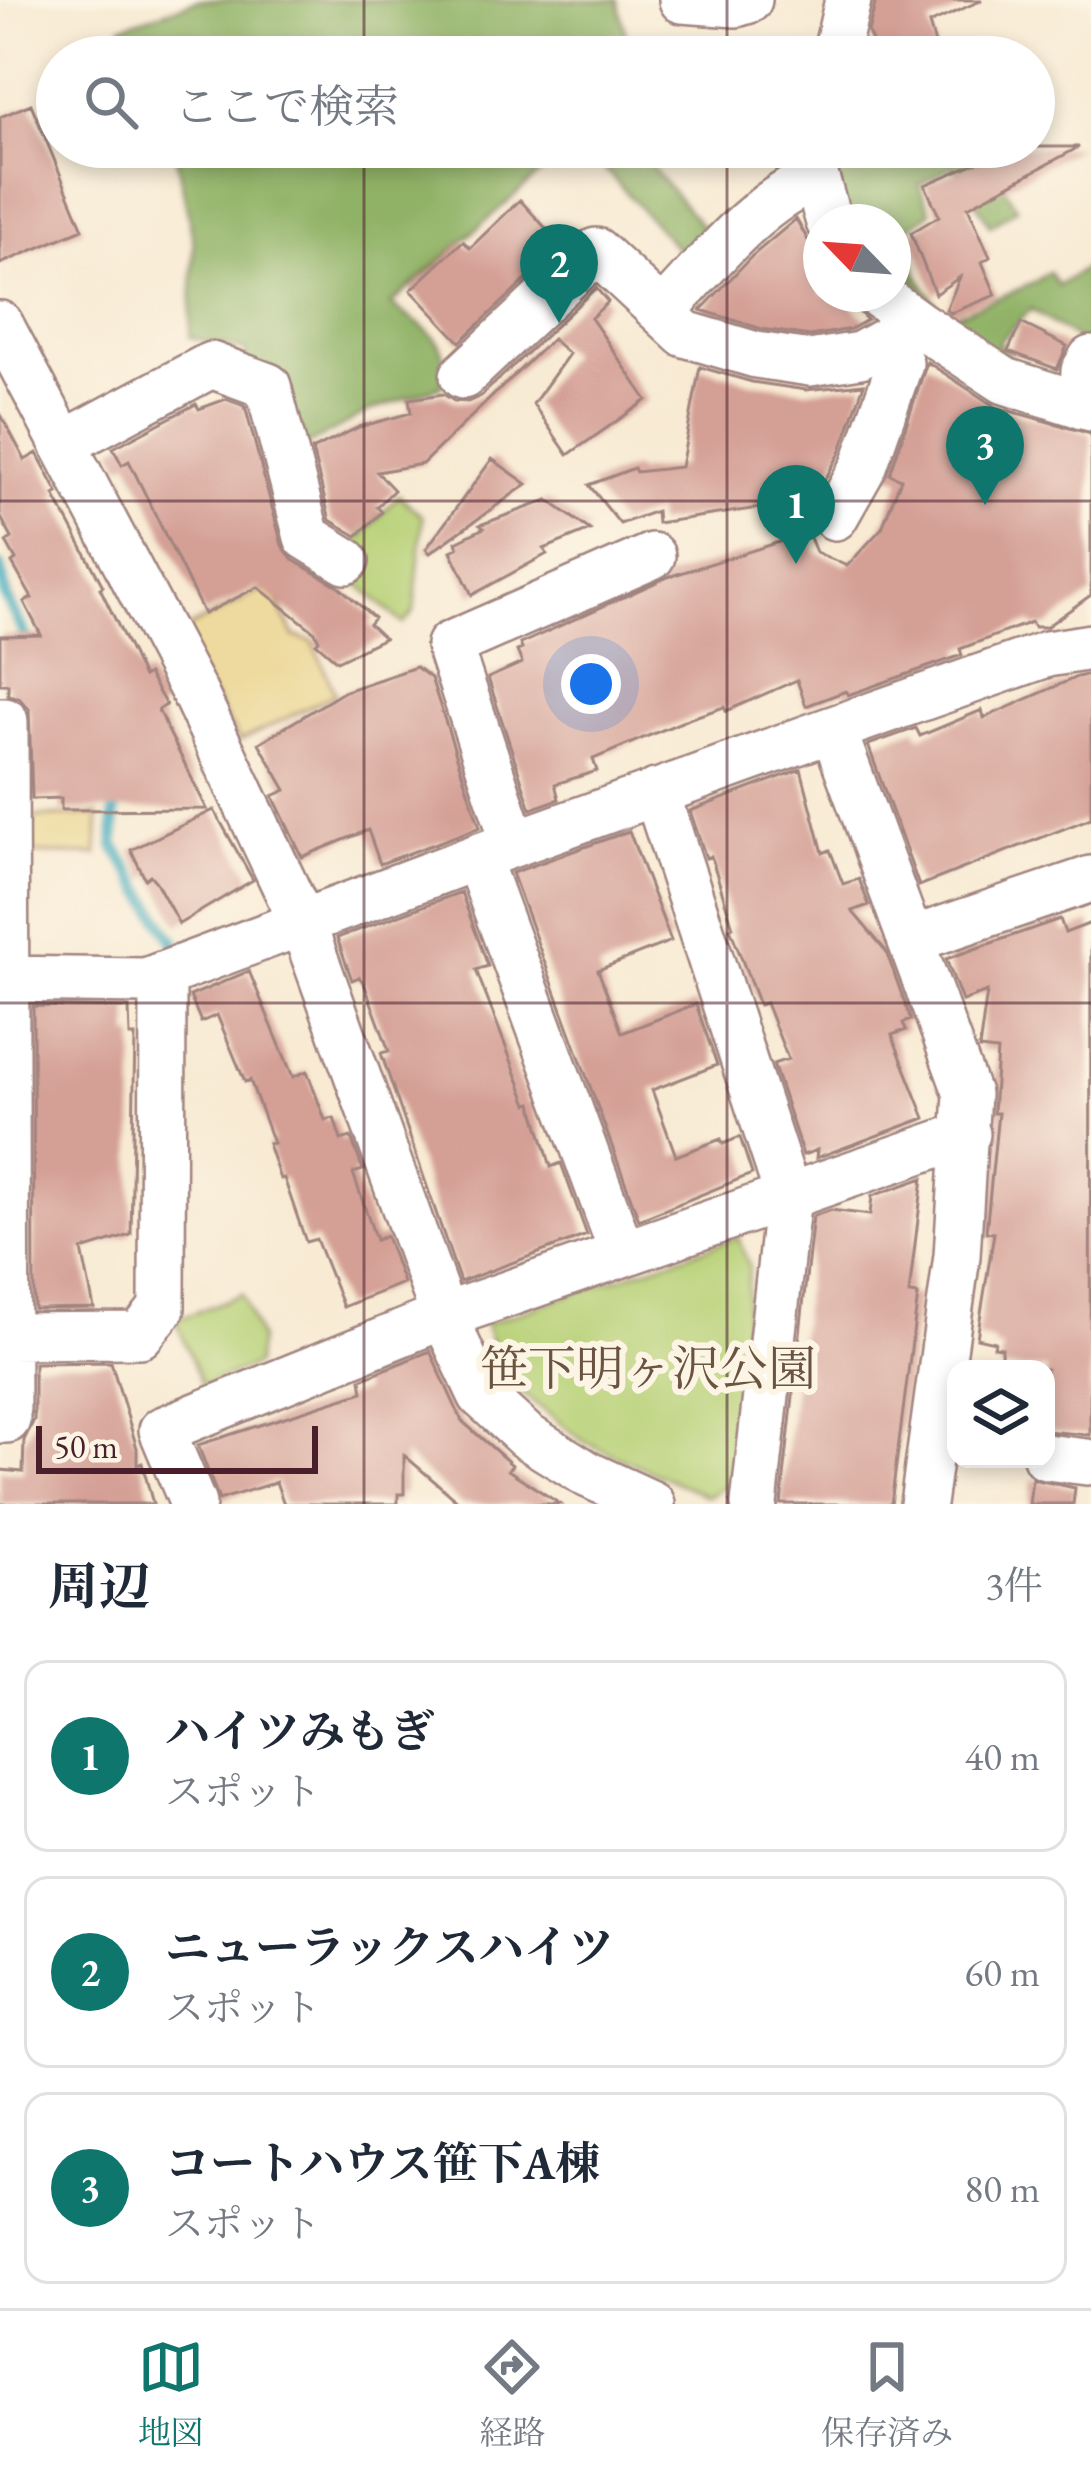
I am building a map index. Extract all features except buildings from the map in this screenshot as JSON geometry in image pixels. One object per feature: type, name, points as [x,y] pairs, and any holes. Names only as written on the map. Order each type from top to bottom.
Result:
[{"type":"street","points":[[682,0],[736,4],[749,0]]},
{"type":"street","points":[[840,36],[848,0]]},
{"type":"street","points":[[662,313],[809,168]]},
{"type":"street","points":[[816,168],[824,204]]},
{"type":"street","points":[[463,376],[596,251],[685,334],[756,355],[810,363],[860,355],[902,331]]},
{"type":"street","points":[[890,312],[902,331],[1004,381],[1087,407],[1084,371],[1091,359]]},
{"type":"street","points":[[0,323],[194,692],[302,922],[444,1316],[482,1395],[582,1489],[652,1504]]},
{"type":"street","points":[[835,518],[864,466],[900,363],[902,331]]},
{"type":"street","points":[[64,444],[211,365],[268,386],[307,537],[346,561]]},
{"type":"street","points":[[622,1252],[495,850],[448,645],[652,556]]},
{"type":"street","points":[[4,979],[146,981],[833,729],[1047,654],[1091,647]]},
{"type":"street","points":[[0,722],[5,722],[7,1336],[7,1420],[0,1420]]},
{"type":"street","points":[[833,729],[967,1094],[944,1445],[923,1504]]},
{"type":"street","points":[[656,792],[788,1196],[754,1504]]},
{"type":"street","points":[[911,940],[1091,879]]},
{"type":"street","points":[[7,1336],[140,1335],[162,1308],[163,975]]},
{"type":"street","points":[[193,1504],[162,1430],[444,1316],[967,1135]]},
{"type":"green space","points":[[198,0],[618,0],[626,36],[128,36],[122,26]]},
{"type":"green space","points":[[178,168],[546,168],[391,304],[440,345],[445,369],[442,386],[370,411],[302,448],[248,370],[245,351],[190,337],[194,243]]},
{"type":"green space","points":[[604,168],[652,168],[710,236],[687,260]]},
{"type":"green space","points":[[829,168],[950,168],[919,185],[931,212],[911,226],[911,204],[836,204]]},
{"type":"green space","points":[[957,168],[993,168],[1017,208],[990,226]]},
{"type":"green space","points":[[911,257],[945,319],[1032,284],[1049,272],[1058,286],[1091,264],[1091,338],[1086,346],[1031,309],[998,343],[1023,369],[911,299]]},
{"type":"green space","points":[[399,495],[423,517],[414,612],[403,624],[354,580],[371,561],[354,545]]},
{"type":"green space","name":"笹下明ヶ沢公園","points":[[738,1237],[749,1267],[731,1484],[707,1496],[583,1441],[503,1378],[485,1324]]},
{"type":"green space","points":[[242,1294],[259,1339],[255,1365],[202,1386],[176,1320]]},
{"type":"sand","points":[[270,586],[294,636],[313,642],[335,694],[240,741],[176,635]]},
{"type":"sand","points":[[99,815],[97,855],[18,853],[19,818]]},
{"type":"waterway","points":[[0,567],[6,597],[32,650]]},
{"type":"waterway","points":[[115,794],[114,845],[175,943]]},
{"type":"place","name":"ニューラックスハイツ","points":[[559,323]]},
{"type":"place","name":"コートハウス笹下A棟","points":[[985,505]]},
{"type":"place","name":"ハイツみもぎ","points":[[796,564]]}]
